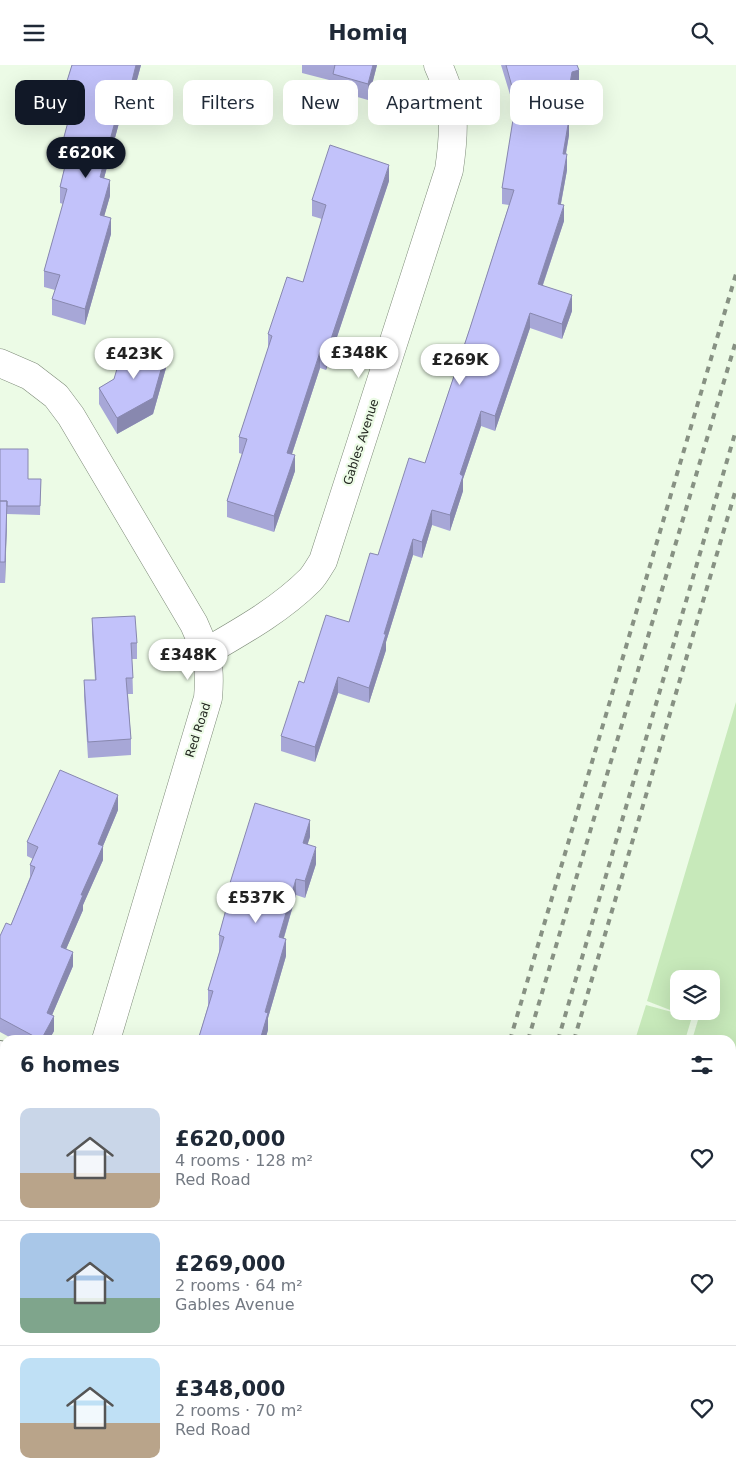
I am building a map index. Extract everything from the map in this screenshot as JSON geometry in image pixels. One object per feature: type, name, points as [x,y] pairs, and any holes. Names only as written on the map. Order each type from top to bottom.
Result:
[{"type":"street","name":"Gables Avenue","points":[[206,652],[252,625],[290,598],[311,579],[323,561],[449,170],[454,139],[453,108],[438,65]]},
{"type":"street","name":"Red Road","points":[[0,363],[30,376],[56,395],[66,409],[194,624],[206,652],[210,678],[208,698],[107,1035]]},
{"type":"green space","points":[[736,702],[736,1035],[694,1035],[698,1020],[720,1020],[720,970],[670,970],[670,1010],[647,1001]]},
{"type":"green space","points":[[646,1005],[670,1011],[670,1020],[691,1020],[687,1035],[637,1035]]},
{"type":"building","points":[[72,65],[136,65],[132,80],[95,80],[95,125],[114,125],[100,177],[110,180],[100,215],[111,218],[85,309],[52,299],[60,275],[44,271],[67,189],[60,187],[68,154],[60,152],[67,125],[85,125],[85,80],[67,80]]},
{"type":"building","points":[[335,65],[373,65],[368,84],[333,74]]},
{"type":"building","points":[[506,65],[577,65],[579,70],[572,72],[571,80],[510,80]]},
{"type":"building","points":[[512,125],[568,125],[563,154],[567,154],[558,204],[564,205],[538,284],[572,295],[562,324],[530,313],[495,416],[481,411],[460,474],[463,476],[450,515],[432,510],[422,542],[413,539],[369,688],[338,677],[315,747],[281,736],[299,681],[304,683],[326,615],[349,622],[370,553],[378,555],[409,458],[425,463],[514,190],[502,188]]},
{"type":"building","points":[[330,145],[389,165],[326,354],[320,352],[287,453],[295,455],[274,516],[227,501],[247,439],[239,437],[272,336],[268,334],[287,277],[303,282],[326,205],[312,200]]},
{"type":"building","points":[[134,342],[166,352],[153,398],[117,418],[99,388],[114,379],[121,355],[130,358]]},
{"type":"building","points":[[0,449],[28,449],[28,479],[41,479],[40,506],[7,506],[7,501],[0,501]]},
{"type":"building","points":[[0,501],[7,501],[5,562],[0,562]]},
{"type":"building","points":[[135,616],[137,643],[131,643],[133,678],[126,678],[131,739],[88,742],[84,680],[96,680],[92,618]]},
{"type":"building","points":[[60,770],[118,795],[98,844],[103,846],[61,947],[73,952],[47,1013],[54,1016],[44,1035],[32,1035],[0,1018],[0,936],[6,923],[11,925],[35,867],[30,865],[38,847],[27,842]]},
{"type":"building","points":[[255,803],[310,820],[303,843],[316,847],[305,881],[296,879],[279,937],[286,939],[265,1012],[268,1013],[261,1035],[200,1035],[213,991],[208,990],[224,937],[219,935],[233,884],[230,883]]},
{"type":"railway","points":[[511,1035],[736,274]]},
{"type":"railway","points":[[529,1035],[736,341]]},
{"type":"railway","points":[[559,1035],[736,430]]},
{"type":"railway","points":[[575,1035],[736,489]]}]
